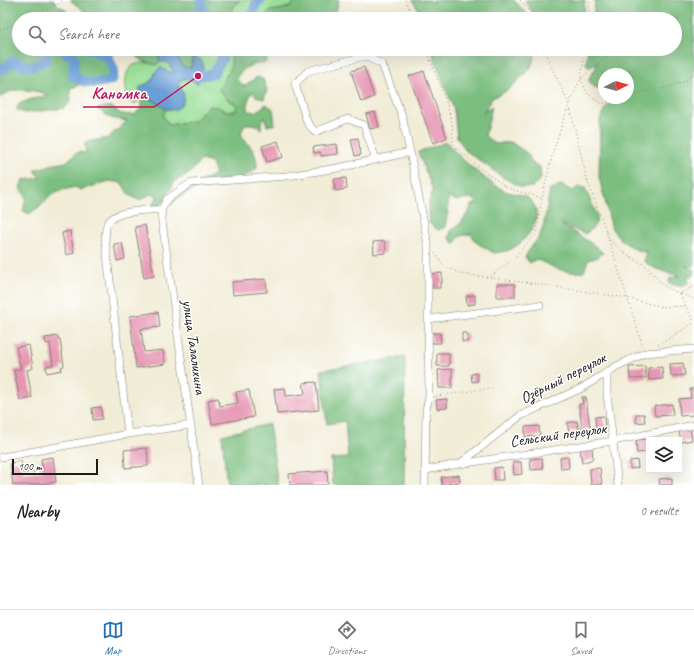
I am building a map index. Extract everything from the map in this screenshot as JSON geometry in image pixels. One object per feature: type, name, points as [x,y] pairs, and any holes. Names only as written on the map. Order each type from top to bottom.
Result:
[{"type":"street","points":[[376,160],[364,125],[348,119],[315,132],[307,122],[296,84],[308,70],[365,56],[382,64],[402,116],[428,244],[429,397],[426,409],[425,485]]},
{"type":"street","points":[[128,434],[105,238],[107,223],[112,218],[124,212],[161,211],[167,200],[191,184],[287,176],[338,168],[410,152]]},
{"type":"street","name":"улица Талалихина","points":[[161,211],[199,485]]},
{"type":"street","points":[[428,319],[540,305]]},
{"type":"street","name":"Озёрный переулок","points":[[459,464],[520,416],[582,388],[617,366],[645,353],[694,349]]},
{"type":"street","points":[[607,373],[607,394],[618,485]]},
{"type":"street","points":[[2,456],[128,434],[191,425]]},
{"type":"street","name":"Сельский переулок","points":[[426,470],[613,441],[694,425]]},
{"type":"path","points":[[41,12],[64,0]]},
{"type":"path","points":[[405,0],[411,12]]},
{"type":"path","points":[[520,0],[531,12]]},
{"type":"path","points":[[589,12],[590,0]]},
{"type":"path","points":[[0,30],[12,25]]},
{"type":"path","points":[[429,56],[447,104],[452,123],[453,144],[471,161],[507,188],[542,198]]},
{"type":"path","points":[[546,56],[569,104],[587,180],[609,239],[645,353]]},
{"type":"path","points":[[584,56],[581,80],[588,94],[598,101]]},
{"type":"path","points":[[490,277],[514,258],[536,234],[542,198],[553,152],[569,104],[581,80],[598,63],[608,56]]},
{"type":"path","points":[[634,94],[641,91],[672,87],[688,80],[694,72]]},
{"type":"path","points":[[609,239],[626,254],[646,266],[663,285],[680,294],[694,299]]},
{"type":"path","points":[[428,244],[444,266],[462,274],[627,298],[663,307],[686,306]]},
{"type":"path","points":[[680,294],[694,286]]},
{"type":"path","points":[[658,345],[694,323],[680,294]]},
{"type":"path","points":[[429,397],[494,388]]},
{"type":"green space","points":[[0,0],[54,0],[57,5],[65,9],[67,12],[12,12],[12,56],[108,56],[114,70],[112,80],[98,84],[81,81],[78,86],[70,88],[71,101],[65,108],[25,113],[17,110],[18,104],[49,95],[30,90],[11,91],[0,98]]},
{"type":"green space","points":[[70,0],[240,0],[232,7],[233,12],[86,12]]},
{"type":"green space","points":[[240,0],[295,0],[292,6],[268,12],[233,12],[232,7]]},
{"type":"green space","points":[[295,0],[339,0],[336,12],[268,12],[292,6]]},
{"type":"green space","points":[[412,0],[429,0],[433,2],[433,0],[514,0],[525,12],[420,12]]},
{"type":"green space","points":[[525,0],[585,0],[584,12],[533,12]]},
{"type":"green space","points":[[595,0],[694,0],[694,266],[685,266],[694,270],[694,275],[687,277],[689,282],[682,286],[677,286],[669,283],[670,278],[680,276],[652,267],[644,261],[647,253],[637,250],[622,241],[612,229],[599,177],[600,120],[606,107],[610,104],[634,104],[634,68],[598,68],[597,88],[589,81],[598,63],[590,67],[587,66],[586,63],[587,56],[682,56],[682,12],[594,12]]},
{"type":"green space","points":[[137,56],[159,56],[160,62],[156,65],[144,61]]},
{"type":"green space","points":[[159,56],[231,56],[231,68],[223,80],[227,99],[237,105],[236,112],[209,106],[193,121],[169,125],[163,116],[140,99],[134,104],[128,101],[126,76],[128,70],[137,64],[155,64],[160,62]]},
{"type":"green space","points":[[177,56],[194,56],[191,68],[183,67]]},
{"type":"green space","points":[[232,56],[267,56],[266,62],[246,68],[236,78],[244,86],[257,77],[263,79],[267,90],[264,99],[257,97],[252,92],[248,100],[248,111],[256,112],[266,104],[273,109],[275,124],[267,126],[265,117],[261,122],[261,129],[254,124],[245,124],[241,133],[251,147],[256,160],[257,168],[250,173],[238,179],[204,186],[188,192],[173,202],[170,200],[215,174],[212,163],[201,160],[189,174],[175,181],[164,201],[156,208],[151,207],[158,196],[151,194],[139,200],[129,195],[122,183],[109,181],[81,190],[75,187],[55,192],[44,203],[29,214],[23,211],[26,197],[20,188],[23,180],[40,178],[35,170],[66,162],[78,152],[86,153],[85,142],[108,138],[127,121],[111,118],[97,109],[110,106],[121,114],[134,115],[141,108],[140,99],[151,99],[166,109],[163,116],[169,125],[193,121],[209,106],[218,107],[225,111],[236,111],[237,105],[227,99],[219,90],[231,67]]},
{"type":"green space","points":[[434,56],[535,56],[530,69],[508,90],[492,98],[483,113],[492,106],[485,136],[495,144],[511,142],[528,154],[532,163],[540,167],[541,179],[533,187],[521,187],[504,178],[465,150],[457,137],[454,110]]},
{"type":"green space","points":[[446,142],[465,162],[487,180],[503,190],[526,197],[534,205],[536,220],[528,235],[516,246],[507,251],[494,253],[477,243],[471,234],[460,236],[454,244],[449,238],[451,231],[460,224],[470,210],[471,205],[478,203],[470,198],[457,201],[448,197],[448,212],[445,227],[438,230],[429,223],[429,202],[433,190],[418,152]]},
{"type":"green space","points":[[561,185],[572,191],[579,187],[585,188],[597,216],[595,225],[585,234],[561,224],[588,241],[603,253],[596,258],[588,260],[584,272],[565,271],[536,259],[530,263],[525,257],[543,228],[550,189]]},
{"type":"green space","points":[[405,357],[404,485],[333,485],[331,459],[348,458],[345,421],[327,424],[321,370]]},
{"type":"green space","points":[[269,424],[278,485],[227,485],[222,435]]},
{"type":"water","points":[[159,56],[177,56],[183,67],[191,68],[193,57],[200,59],[203,64],[203,71],[198,76],[198,84],[190,79],[182,79],[178,84],[184,94],[183,103],[175,110],[166,109],[152,99],[140,99],[140,87],[152,81],[155,73],[160,67],[169,72],[174,72],[167,62],[160,62]]},
{"type":"building","points":[[364,67],[374,97],[361,102],[351,71]]},
{"type":"building","points":[[424,71],[447,138],[433,143],[409,76]]},
{"type":"building","points":[[375,112],[379,127],[370,129],[366,114]]},
{"type":"building","points":[[358,138],[361,155],[355,156],[351,139]]},
{"type":"building","points":[[278,141],[283,157],[267,162],[262,146]]},
{"type":"building","points":[[337,144],[338,154],[321,156],[320,152],[314,153],[313,147]]},
{"type":"building","points":[[346,178],[347,189],[335,191],[334,179]]},
{"type":"building","points":[[145,225],[154,276],[144,278],[135,227]]},
{"type":"building","points":[[70,231],[74,253],[66,255],[62,233]]},
{"type":"building","points":[[385,241],[386,253],[374,254],[373,242]]},
{"type":"building","points":[[122,243],[125,259],[117,261],[114,244]]},
{"type":"building","points":[[442,273],[442,283],[440,283],[440,288],[432,288],[432,284],[429,284],[429,274]]},
{"type":"building","points":[[266,279],[267,292],[233,295],[232,282]]},
{"type":"building","points":[[497,284],[515,284],[515,297],[497,297]]},
{"type":"building","points":[[475,295],[475,304],[467,305],[466,296]]},
{"type":"building","points":[[158,312],[160,327],[141,329],[144,352],[163,350],[165,364],[136,368],[130,316]]},
{"type":"building","points":[[431,333],[440,333],[441,343],[432,343]]},
{"type":"building","points":[[462,333],[467,333],[468,341],[462,342]]},
{"type":"building","points":[[58,336],[58,339],[60,339],[64,366],[61,367],[62,370],[47,373],[46,366],[53,365],[50,343],[46,344],[45,338]]},
{"type":"building","points":[[29,345],[33,368],[27,370],[32,398],[20,401],[14,370],[21,369],[16,347]]},
{"type":"building","points":[[437,353],[449,353],[449,366],[437,366]]},
{"type":"building","points":[[683,363],[685,375],[671,376],[670,364]]},
{"type":"building","points":[[645,366],[646,378],[630,379],[629,367]]},
{"type":"building","points":[[662,367],[663,379],[649,380],[648,368]]},
{"type":"building","points":[[452,369],[452,388],[439,388],[438,370]]},
{"type":"building","points":[[477,373],[478,381],[472,382],[471,374]]},
{"type":"building","points":[[316,382],[319,410],[277,414],[274,389],[285,388],[286,396],[305,394],[303,383]]},
{"type":"building","points":[[690,389],[694,389],[694,415],[680,416],[679,399],[691,398]]},
{"type":"building","points":[[249,390],[254,417],[212,424],[208,400],[218,398],[220,406],[238,403],[236,392]]},
{"type":"building","points":[[582,397],[586,397],[590,428],[582,430],[579,404],[583,404]]},
{"type":"building","points":[[447,399],[447,408],[437,409],[436,400]]},
{"type":"building","points":[[672,404],[673,415],[655,416],[654,406]]},
{"type":"building","points":[[101,407],[102,419],[93,420],[92,408]]},
{"type":"building","points":[[636,414],[644,414],[645,422],[636,423]]},
{"type":"building","points":[[604,416],[605,428],[596,429],[595,417]]},
{"type":"building","points":[[577,421],[579,430],[569,432],[567,423]]},
{"type":"building","points":[[539,426],[540,436],[525,437],[525,427]]},
{"type":"building","points":[[690,429],[692,440],[682,442],[682,437],[680,437],[679,431]]},
{"type":"building","points":[[646,439],[646,452],[637,453],[636,440]]},
{"type":"building","points":[[592,447],[593,459],[582,463],[580,448]]},
{"type":"building","points":[[147,448],[148,466],[125,468],[124,450]]},
{"type":"building","points":[[53,457],[56,482],[13,485],[10,463],[21,461],[23,473],[43,471],[41,459]]},
{"type":"building","points":[[568,457],[569,468],[561,469],[560,458]]},
{"type":"building","points":[[542,458],[543,469],[531,470],[530,459]]},
{"type":"building","points":[[637,460],[638,468],[630,469],[630,461]]},
{"type":"building","points":[[513,462],[521,462],[522,474],[514,475]]},
{"type":"building","points":[[502,467],[503,480],[495,480],[494,468]]},
{"type":"building","points":[[600,468],[602,485],[591,485],[590,469]]},
{"type":"building","points":[[327,471],[328,485],[290,485],[289,474]]},
{"type":"building","points":[[459,475],[460,482],[442,485],[441,477]]},
{"type":"building","points":[[672,478],[672,485],[660,485],[659,479]]},
{"type":"waterway","points":[[201,0],[201,7],[206,12]]},
{"type":"waterway","points":[[253,12],[255,6],[260,0]]},
{"type":"waterway","points":[[0,68],[4,69],[13,61],[26,66],[34,66],[46,60],[46,56]]},
{"type":"waterway","points":[[72,56],[74,57],[73,76],[82,81],[91,83],[112,80],[114,70],[108,57],[105,56]]},
{"type":"waterway","points":[[185,73],[198,76],[213,74],[223,56]]},
{"type":"place","name":"Каномка","points":[[198,76]]}]
